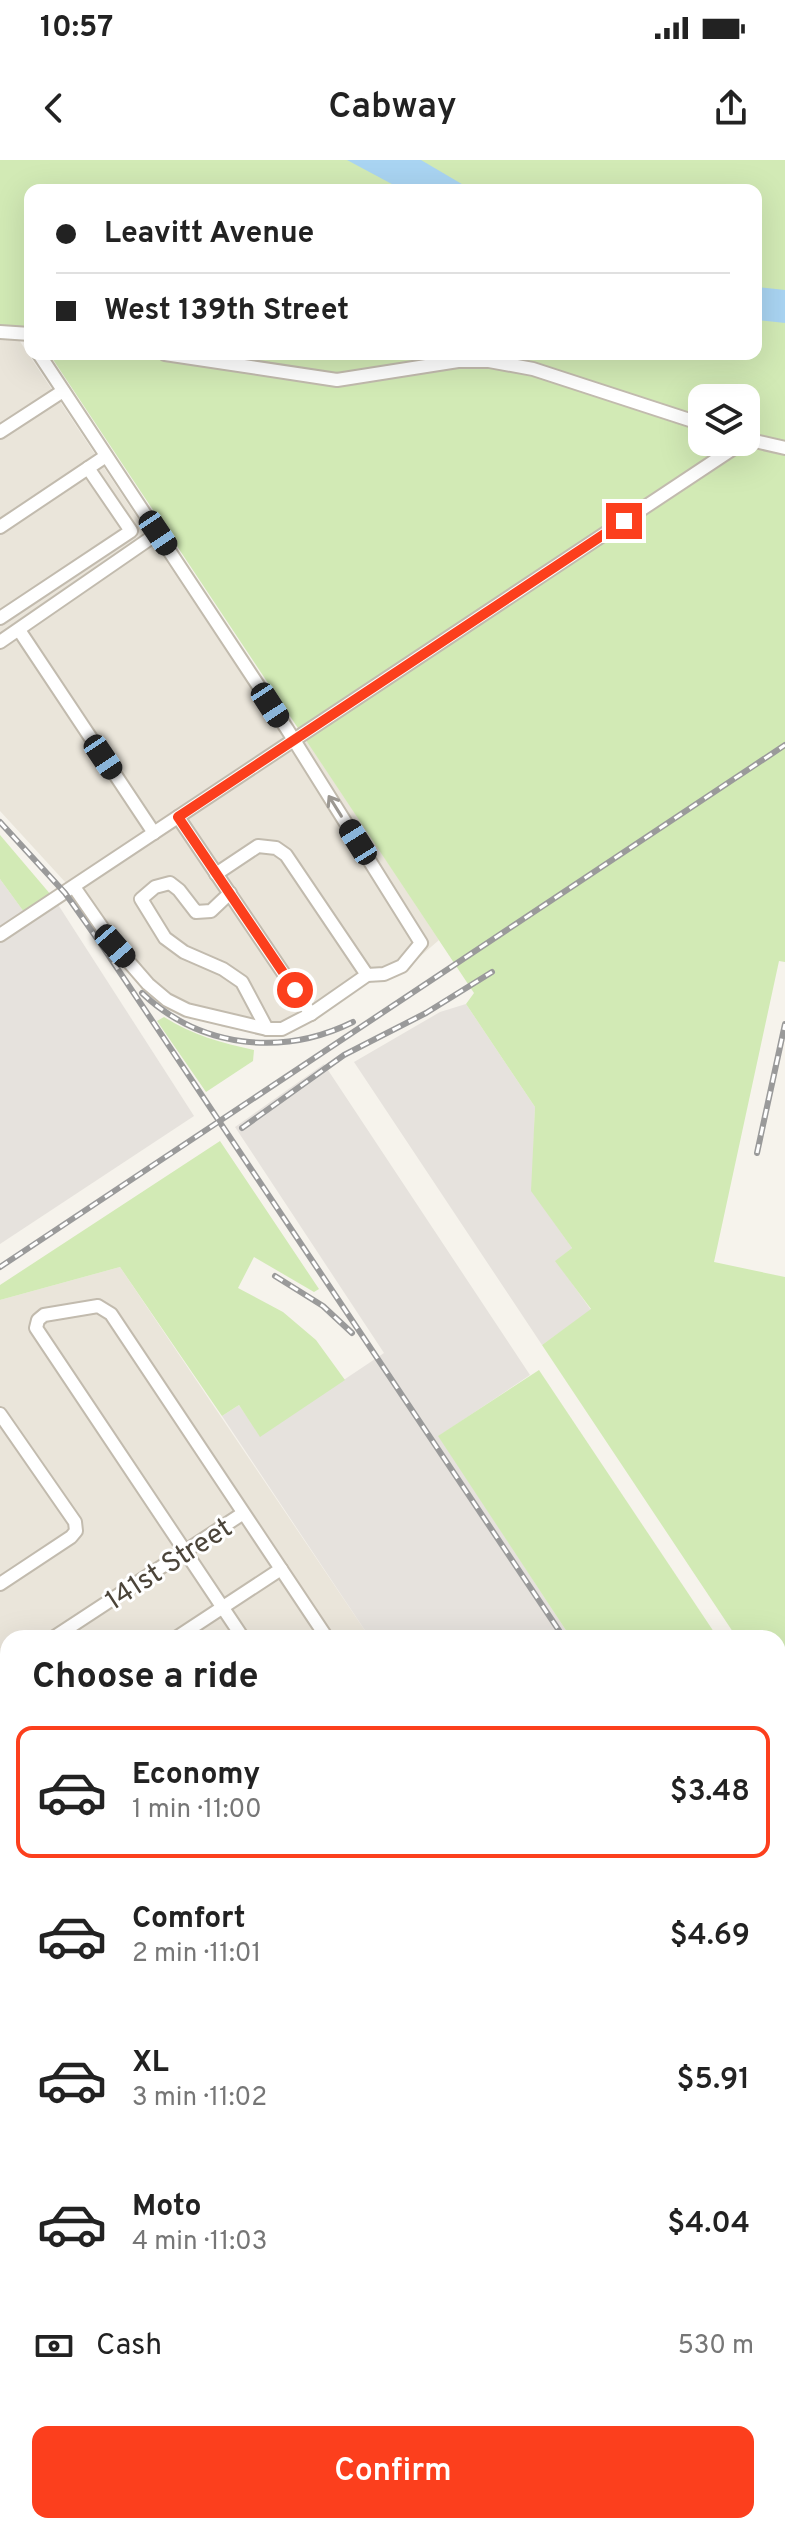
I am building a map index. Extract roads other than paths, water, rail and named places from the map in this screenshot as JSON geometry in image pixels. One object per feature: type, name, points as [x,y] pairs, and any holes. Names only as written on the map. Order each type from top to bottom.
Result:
[{"type":"street","points":[[2,334],[24,336]]},
{"type":"street","points":[[43,360],[294,741],[421,943],[402,966],[384,974],[367,975],[311,1014],[282,1029],[267,1029],[187,1010],[167,1000],[148,984],[115,946],[74,887]]},
{"type":"street","points":[[205,360],[337,380],[458,361],[489,361],[533,369],[688,419]]},
{"type":"street","points":[[0,432],[63,391]]},
{"type":"street","points":[[760,443],[785,448]]},
{"type":"street","points":[[0,527],[106,456]]},
{"type":"street","points":[[0,935],[722,456]]},
{"type":"street","points":[[0,618],[131,531],[88,468]]},
{"type":"street","points":[[0,642],[158,533]]},
{"type":"street","points":[[19,630],[154,833]]},
{"type":"street","points":[[178,817],[311,1014]]},
{"type":"street","points":[[216,874],[258,846],[276,848],[286,855],[367,975]]},
{"type":"street","points":[[230,893],[211,911],[196,912],[170,883],[155,887],[141,899],[165,938],[184,952],[223,969],[242,982],[267,1029]]},
{"type":"street","points":[[238,1630],[36,1328],[38,1320],[44,1315],[98,1306],[111,1314],[322,1630]]},
{"type":"street","points":[[0,1414],[75,1522],[76,1531],[0,1584]]},
{"type":"street","name":"141st Street","points":[[65,1630],[242,1514]]},
{"type":"street","points":[[188,1630],[281,1569]]},
{"type":"water","points":[[347,160],[421,160],[462,184],[392,184]]},
{"type":"water","points":[[762,288],[785,290],[785,323],[762,321]]},
{"type":"railway","points":[[0,1267],[785,745]]},
{"type":"railway","points":[[0,822],[65,893],[103,947],[559,1630]]},
{"type":"railway","points":[[242,1128],[344,1055],[426,1013],[492,972]]},
{"type":"railway","points":[[142,993],[189,1026],[216,1036],[243,1041],[270,1043],[298,1040],[353,1022]]},
{"type":"railway","points":[[757,1153],[785,1024]]},
{"type":"railway","points":[[275,1276],[323,1306],[352,1333]]}]
